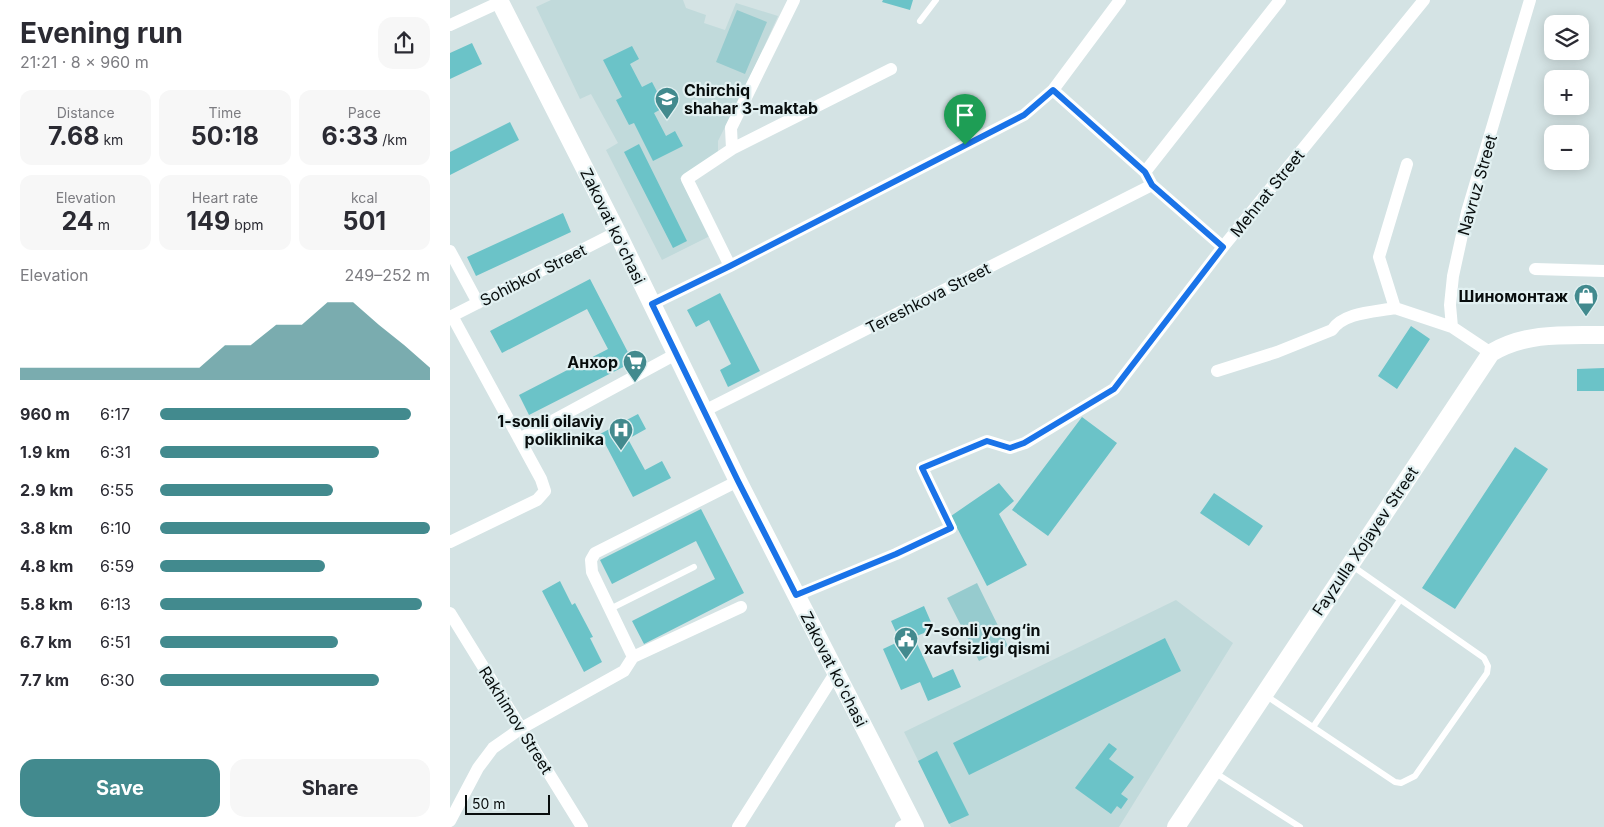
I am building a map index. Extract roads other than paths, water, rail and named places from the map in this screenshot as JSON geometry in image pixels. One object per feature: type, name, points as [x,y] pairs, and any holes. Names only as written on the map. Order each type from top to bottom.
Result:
[{"type":"main road","name":"Zakovat ko'chasi","points":[[501,1],[617,232],[738,481],[836,672],[909,825]]},
{"type":"main road","points":[[1491,353],[1507,344],[1536,337],[1604,335]]},
{"type":"main road","name":"Fayzulla Xojayev Street","points":[[1176,827],[1491,353]]},
{"type":"street","points":[[732,149],[731,128],[794,0]]},
{"type":"street","points":[[652,304],[1024,115],[1053,90],[1120,0]]},
{"type":"street","points":[[1145,172],[1280,0]]},
{"type":"street","name":"Mehnat Street","points":[[796,595],[896,554],[951,528],[922,468],[987,441],[1010,448],[1024,443],[1114,389],[1223,247],[1424,0]]},
{"type":"street","name":"Navruz Street","points":[[1452,327],[1450,305],[1453,276],[1467,212],[1530,0]]},
{"type":"street","points":[[450,25],[501,1]]},
{"type":"street","points":[[730,266],[687,179],[732,149],[891,69]]},
{"type":"street","points":[[1053,90],[1145,172],[1152,185],[1223,247]]},
{"type":"street","points":[[1395,308],[1379,257],[1407,164]]},
{"type":"street","name":"Tereshkova Street","points":[[704,410],[1152,185]]},
{"type":"street","name":"Sohibkor Street","points":[[451,316],[617,232]]},
{"type":"street","points":[[450,251],[478,303]]},
{"type":"street","points":[[1535,269],[1604,270]]},
{"type":"street","points":[[1217,370],[1277,352],[1332,330],[1336,325],[1357,315],[1395,308],[1452,327],[1491,353]]},
{"type":"street","points":[[450,542],[538,500],[545,491],[541,479],[520,439],[451,316]]},
{"type":"street","points":[[520,439],[676,354]]},
{"type":"street","points":[[634,657],[592,572],[591,560],[595,553],[738,481]]},
{"type":"street","points":[[450,821],[478,768],[493,748],[520,728],[624,671],[634,657],[741,607]]},
{"type":"street","name":"Rakhimov Street","points":[[450,613],[582,827]]},
{"type":"street","points":[[738,827],[836,672]]},
{"type":"lane","points":[[920,21],[936,0]]},
{"type":"lane","points":[[1264,694],[1395,782],[1401,783],[1415,776],[1488,672],[1488,666],[1484,658],[1350,565]]},
{"type":"lane","points":[[610,609],[694,567]]},
{"type":"lane","points":[[1313,727],[1400,600]]},
{"type":"lane","points":[[1213,771],[1300,827]]},
{"type":"place","name":"Chirchiq shahar 3-maktab","points":[[667,120]]},
{"type":"place","name":"Шиномонтаж","points":[[1586,317]]},
{"type":"place","name":"Анхор","points":[[635,383]]},
{"type":"place","name":"1-sonli oilaviy poliklinika","points":[[621,451]]},
{"type":"place","name":"7-sonli yong‘in xavfsizligi qismi","points":[[906,660]]}]
